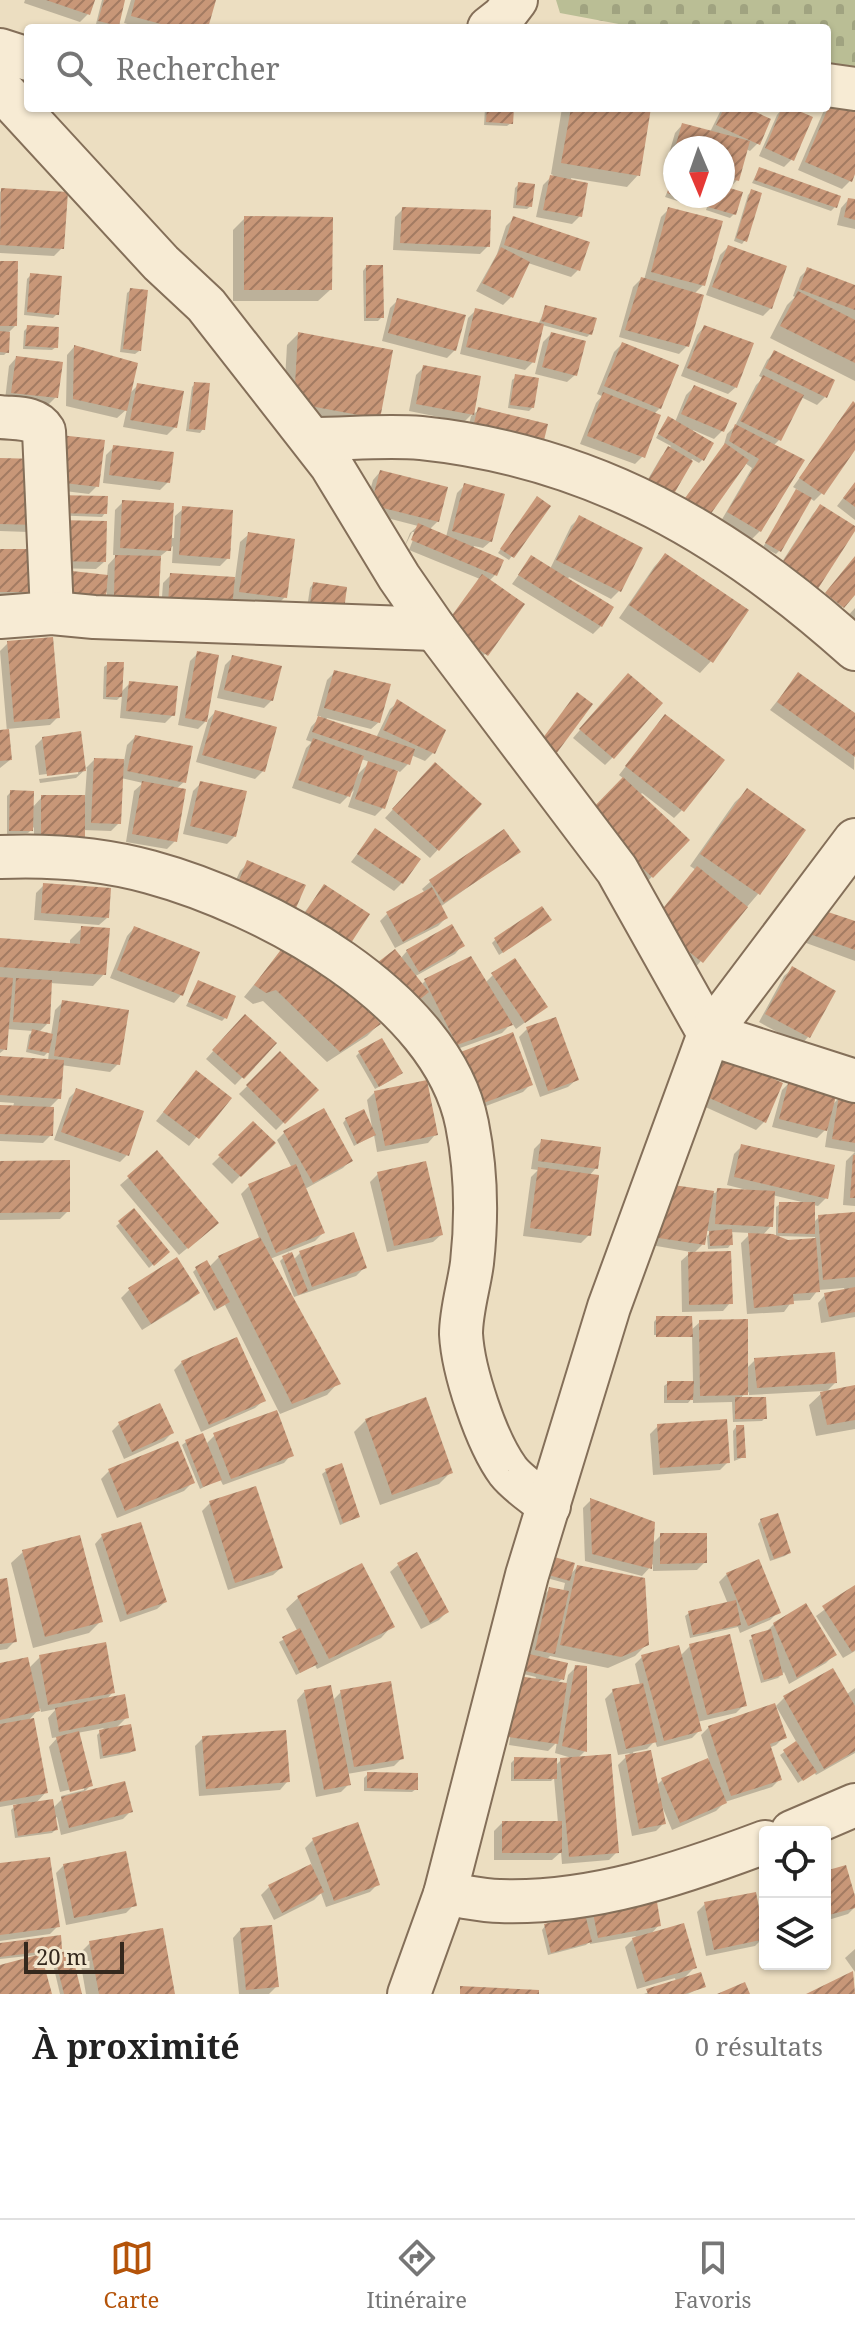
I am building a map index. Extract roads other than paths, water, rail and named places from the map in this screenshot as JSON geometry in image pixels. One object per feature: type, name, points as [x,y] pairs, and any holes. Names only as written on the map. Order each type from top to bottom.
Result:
[{"type":"street","points":[[494,24],[516,0]]},
{"type":"street","points":[[0,50],[24,58]]},
{"type":"street","points":[[831,86],[855,89]]},
{"type":"street","points":[[0,88],[161,263],[206,305],[312,439],[435,629],[617,870],[709,1034],[855,1081]]},
{"type":"street","points":[[0,417],[32,420],[40,424],[44,431],[52,613]]},
{"type":"street","points":[[312,439],[418,438],[469,445],[558,466],[617,487],[726,546],[855,649]]},
{"type":"street","points":[[0,617],[52,613],[435,629]]},
{"type":"street","points":[[409,1994],[445,1894],[527,1575],[609,1307],[709,1034],[855,840]]},
{"type":"street","points":[[0,857],[78,860],[148,871],[215,894],[284,925],[348,966],[390,1000],[432,1049],[457,1086],[470,1152],[475,1228],[461,1332],[465,1361],[475,1398],[508,1471],[549,1506]]},
{"type":"street","points":[[806,1826],[855,1805]]},
{"type":"street","points":[[445,1894],[498,1901],[553,1900],[662,1879],[759,1844]]}]
